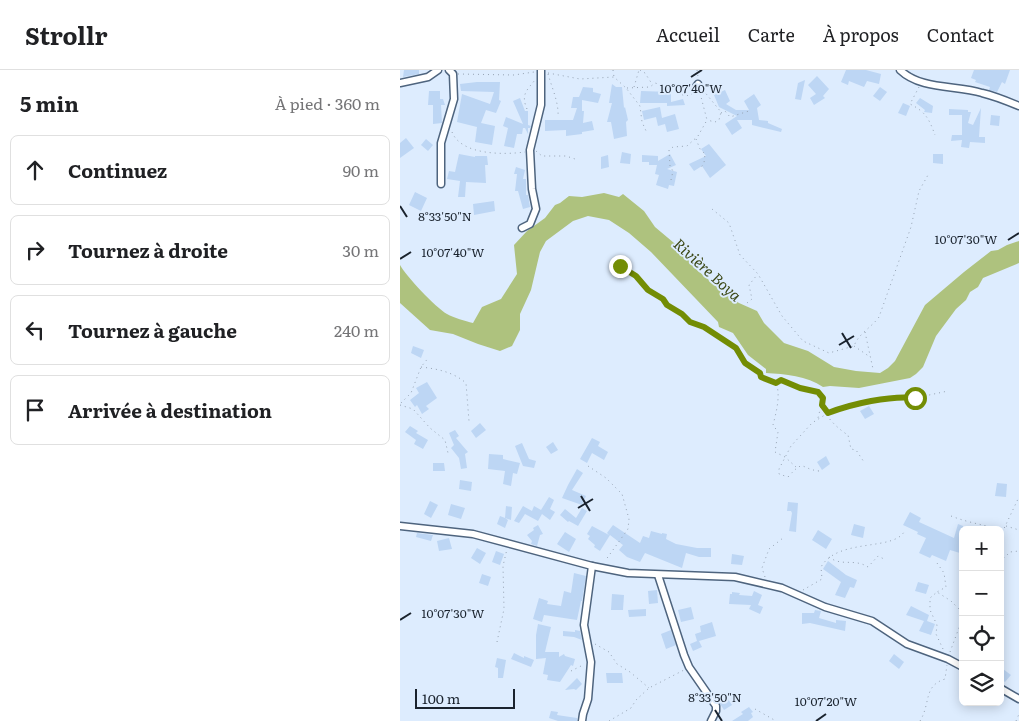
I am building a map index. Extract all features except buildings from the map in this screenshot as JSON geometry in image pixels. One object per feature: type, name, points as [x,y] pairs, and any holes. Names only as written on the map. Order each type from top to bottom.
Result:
[{"type":"street","points":[[400,83],[428,77],[438,70]]},
{"type":"street","points":[[900,70],[906,76],[921,82],[981,92],[1019,106]]},
{"type":"street","points":[[441,184],[440,143],[454,100],[451,72]]},
{"type":"street","points":[[522,228],[530,224],[536,209],[532,189],[530,150],[541,105],[543,72]]},
{"type":"street","points":[[400,526],[473,534],[592,566],[628,573],[736,577],[768,584],[782,588],[825,607],[872,621],[907,644],[945,655],[959,664]]},
{"type":"street","points":[[582,721],[588,699],[591,662],[584,625],[592,566]]},
{"type":"street","points":[[658,575],[689,667],[716,706],[716,711],[711,721]]},
{"type":"street","points":[[1004,690],[1019,699]]},
{"type":"path","points":[[613,70],[614,78]]},
{"type":"path","points":[[634,88],[639,70],[645,73],[652,85]]},
{"type":"path","points":[[671,180],[673,172],[670,166],[669,150],[673,147],[687,146],[696,138],[707,120],[696,86],[697,70]]},
{"type":"path","points":[[451,72],[514,75],[543,72],[580,79],[614,78],[626,88],[640,106],[642,122],[647,133]]},
{"type":"path","points":[[527,109],[523,100],[525,94],[543,72]]},
{"type":"path","points":[[543,72],[558,107],[558,117]]},
{"type":"path","points":[[921,82],[910,104],[921,109],[926,115],[935,135]]},
{"type":"path","points":[[626,88],[650,87],[654,83],[676,89],[680,94],[686,96],[691,94],[696,86]]},
{"type":"path","points":[[696,86],[720,113],[719,120],[715,122],[707,120]]},
{"type":"path","points":[[720,113],[725,111],[730,117],[748,111]]},
{"type":"path","points":[[448,122],[454,138],[471,150],[511,154],[530,150],[538,152],[542,156],[566,156],[578,160]]},
{"type":"path","points":[[696,138],[700,149],[705,154],[704,163],[700,169]]},
{"type":"path","points":[[854,346],[858,336],[872,326],[879,317],[911,227],[919,192],[928,175]]},
{"type":"path","points":[[712,209],[729,223],[740,255],[758,274],[782,316],[803,341],[829,353],[854,346]]},
{"type":"path","points":[[620,266],[636,276],[648,290],[663,299],[667,305],[682,314],[690,322],[704,327],[736,348],[745,363],[760,373],[761,377],[776,383],[778,387],[778,406],[772,425],[778,432],[775,452],[785,457],[796,468]]},
{"type":"path","points":[[747,303],[752,299],[749,285],[758,274]]},
{"type":"path","points":[[864,331],[873,369]]},
{"type":"path","points":[[854,346],[863,354],[871,357]]},
{"type":"path","points":[[400,404],[411,392],[422,367],[429,357]]},
{"type":"path","points":[[422,367],[438,369],[458,376],[466,383],[470,421]]},
{"type":"path","points":[[776,383],[781,380],[800,388],[818,392],[823,398],[818,418]]},
{"type":"path","points":[[819,472],[804,466],[796,468],[788,477],[779,474],[779,469],[791,446],[818,418],[843,407],[902,397],[915,398],[948,391]]},
{"type":"path","points":[[400,404],[414,409],[430,428],[445,440],[448,453]]},
{"type":"path","points":[[822,405],[829,420],[834,422],[841,431],[848,435],[851,449],[856,450],[864,462]]},
{"type":"path","points":[[588,466],[606,478],[622,494],[629,519],[628,529],[603,565],[592,566]]},
{"type":"path","points":[[1004,530],[1018,499]]},
{"type":"path","points":[[951,516],[968,523],[990,526]]},
{"type":"path","points":[[1005,526],[1019,530]]},
{"type":"path","points":[[796,594],[822,579],[821,568],[828,557],[844,550],[895,540],[903,535],[905,530]]},
{"type":"path","points":[[768,584],[762,568],[769,549],[783,538]]},
{"type":"path","points":[[496,642],[504,609],[503,566],[508,543]]},
{"type":"path","points":[[1004,558],[1010,552],[1019,550]]},
{"type":"path","points":[[828,557],[841,563],[859,562],[868,567],[878,556],[886,560]]},
{"type":"path","points":[[920,721],[931,687],[936,682],[945,680],[945,655],[936,634],[937,625],[930,610],[930,598],[946,587],[944,573],[937,563]]},
{"type":"path","points":[[937,592],[959,609]]},
{"type":"path","points":[[945,655],[959,625]]},
{"type":"path","points":[[588,640],[609,652],[616,664],[630,672],[649,688]]},
{"type":"path","points":[[571,671],[591,662]]},
{"type":"path","points":[[609,721],[631,708],[636,700],[649,688],[689,667]]},
{"type":"path","points":[[755,709],[776,721]]},
{"type":"path","points":[[1016,721],[1019,714]]},
{"type":"shaded area","points":[[604,193],[619,197],[623,194],[644,211],[655,227],[680,248],[697,270],[739,303],[757,311],[764,323],[784,343],[808,351],[834,367],[856,371],[880,373],[888,368],[895,361],[925,305],[991,251],[1019,241],[1019,263],[983,278],[978,287],[970,292],[966,300],[956,309],[936,336],[923,367],[916,374],[910,378],[859,388],[823,387],[803,378],[766,373],[766,369],[748,355],[733,333],[719,327],[718,322],[651,252],[629,233],[609,220],[588,216],[573,221],[546,241],[540,252],[531,290],[520,314],[520,330],[512,346],[500,351],[453,334],[430,330],[400,303],[400,265],[435,305],[453,317],[473,323],[482,307],[501,299],[517,274],[514,245],[527,231],[545,218],[555,205],[569,196],[582,197]]},
{"type":"route","points":[[620,266],[636,276],[648,290],[663,299],[667,305],[682,314],[690,322],[704,327],[736,348],[745,363],[760,373],[761,377],[776,383],[781,380],[800,388],[818,392],[823,398],[821,403],[828,413],[843,407],[902,397],[915,398]]},
{"type":"water label","name":"Rivière Boya","points":[[708,269]]}]
